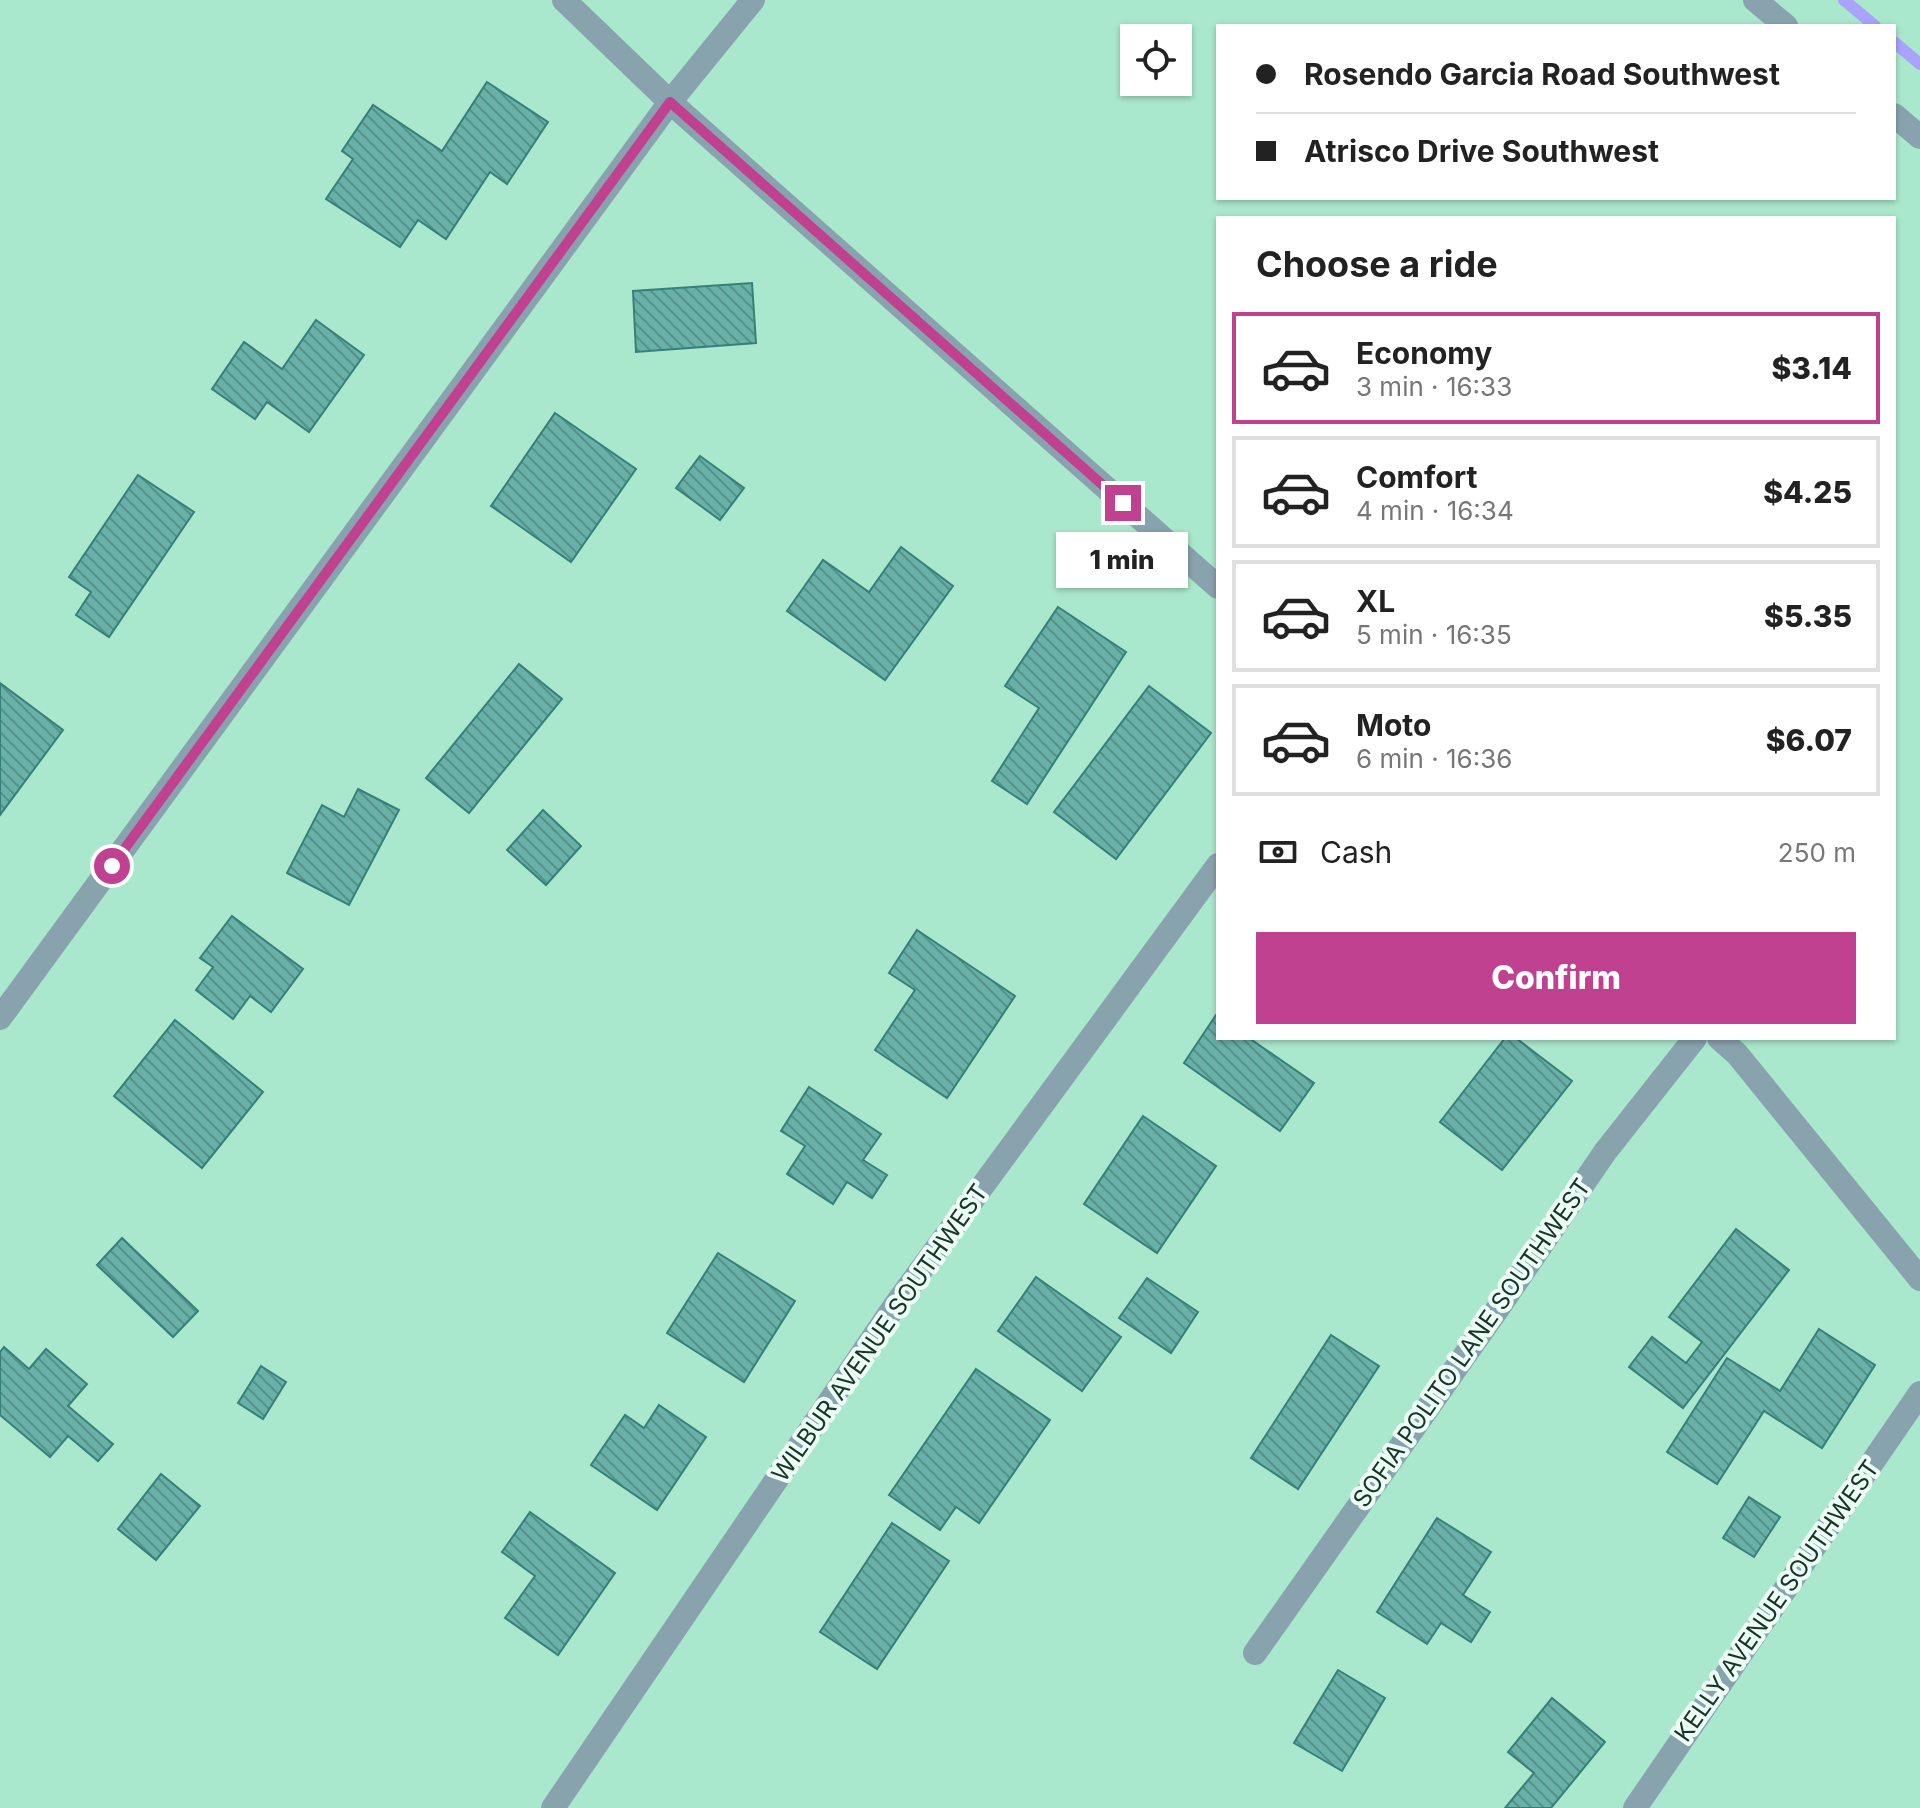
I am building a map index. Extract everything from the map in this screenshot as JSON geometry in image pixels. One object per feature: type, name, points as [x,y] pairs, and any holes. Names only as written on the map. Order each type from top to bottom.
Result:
[{"type":"street","points":[[564,0],[670,102],[1216,585]]},
{"type":"street","points":[[0,1018],[670,102],[753,0]]},
{"type":"street","points":[[1755,0],[1784,24]]},
{"type":"street","points":[[1896,117],[1920,137]]},
{"type":"street","name":"WILBUR AVENUE SOUTHWEST","points":[[553,1808],[896,1304],[1216,868]]},
{"type":"street","name":"SOFIA POLITO LANE SOUTHWEST","points":[[1255,1653],[1605,1152],[1693,1040]]},
{"type":"street","points":[[1721,1040],[1737,1054],[1920,1279]]},
{"type":"street","name":"KELLY AVENUE SOUTHWEST","points":[[1635,1808],[1920,1393]]},
{"type":"building","points":[[487,82],[548,122],[507,184],[490,172],[446,239],[418,220],[400,247],[326,199],[353,159],[342,151],[373,105],[442,151]]},
{"type":"building","points":[[752,283],[756,343],[636,352],[633,291]]},
{"type":"building","points":[[316,320],[364,355],[309,432],[267,402],[255,419],[212,389],[244,342],[282,369]]},
{"type":"building","points":[[555,413],[636,469],[571,562],[491,506]]},
{"type":"building","points":[[700,456],[744,488],[720,520],[676,488]]},
{"type":"building","points":[[138,475],[194,512],[109,637],[76,615],[91,592],[69,577]]},
{"type":"building","points":[[901,547],[953,586],[885,680],[787,611],[823,560],[869,592]]},
{"type":"building","points":[[1058,607],[1126,652],[1027,804],[992,781],[1039,708],[1005,686]]},
{"type":"building","points":[[519,664],[562,699],[469,813],[426,778]]},
{"type":"building","points":[[0,683],[63,730],[0,815]]},
{"type":"building","points":[[1149,686],[1211,733],[1116,859],[1054,812]]},
{"type":"building","points":[[358,789],[399,810],[349,905],[287,873],[322,805],[344,817]]},
{"type":"building","points":[[543,810],[581,846],[546,885],[507,850]]},
{"type":"building","points":[[232,916],[303,969],[271,1012],[250,996],[233,1019],[196,990],[213,967],[200,958]]},
{"type":"building","points":[[917,930],[1015,996],[947,1098],[875,1050],[915,990],[889,973]]},
{"type":"building","points":[[1216,1015],[1216,1040],[1252,1040],[1314,1083],[1280,1131],[1184,1063]]},
{"type":"building","points":[[175,1020],[263,1092],[202,1168],[114,1096]]},
{"type":"building","points":[[1503,1040],[1519,1040],[1572,1081],[1502,1170],[1440,1122]]},
{"type":"building","points":[[809,1087],[881,1134],[863,1160],[887,1175],[872,1198],[847,1182],[833,1204],[787,1174],[805,1146],[781,1131]]},
{"type":"building","points":[[1143,1116],[1216,1166],[1157,1253],[1084,1204]]},
{"type":"building","points":[[1736,1229],[1789,1270],[1683,1408],[1629,1367],[1652,1337],[1686,1363],[1702,1342],[1669,1317]]},
{"type":"building","points":[[122,1238],[198,1311],[173,1337],[97,1265]]},
{"type":"building","points":[[718,1253],[795,1301],[744,1382],[667,1333]]},
{"type":"building","points":[[1036,1277],[1121,1337],[1082,1391],[998,1331]]},
{"type":"building","points":[[1147,1278],[1198,1312],[1171,1353],[1119,1318]]},
{"type":"building","points":[[1819,1329],[1875,1365],[1822,1448],[1764,1411],[1717,1484],[1667,1452],[1727,1358],[1780,1391]]},
{"type":"building","points":[[1331,1335],[1379,1366],[1298,1489],[1251,1458]]},
{"type":"building","points":[[4,1347],[29,1369],[46,1349],[87,1384],[68,1406],[113,1444],[98,1461],[68,1436],[50,1457],[0,1415],[0,1352]]},
{"type":"building","points":[[261,1366],[286,1382],[263,1419],[238,1403]]},
{"type":"building","points":[[976,1369],[1050,1420],[979,1523],[956,1507],[940,1530],[889,1495]]},
{"type":"building","points":[[659,1405],[706,1437],[657,1510],[591,1465],[625,1415],[644,1428]]},
{"type":"building","points":[[161,1474],[200,1506],[156,1560],[118,1529]]},
{"type":"building","points":[[1749,1497],[1780,1517],[1754,1557],[1723,1538]]},
{"type":"building","points":[[530,1512],[615,1573],[558,1655],[505,1618],[535,1576],[502,1552]]},
{"type":"building","points":[[1437,1518],[1491,1552],[1463,1595],[1490,1612],[1471,1642],[1441,1623],[1427,1644],[1377,1612]]},
{"type":"building","points":[[892,1523],[949,1561],[877,1669],[820,1632]]},
{"type":"building","points":[[1338,1670],[1385,1698],[1342,1771],[1294,1743]]},
{"type":"building","points":[[1552,1698],[1605,1742],[1551,1808],[1505,1808],[1534,1773],[1508,1752]]},
{"type":"waterway","points":[[1844,0],[1873,24]]},
{"type":"waterway","points":[[1896,44],[1920,64]]},
{"type":"route","points":[[112,866],[670,102],[1123,503]]}]
